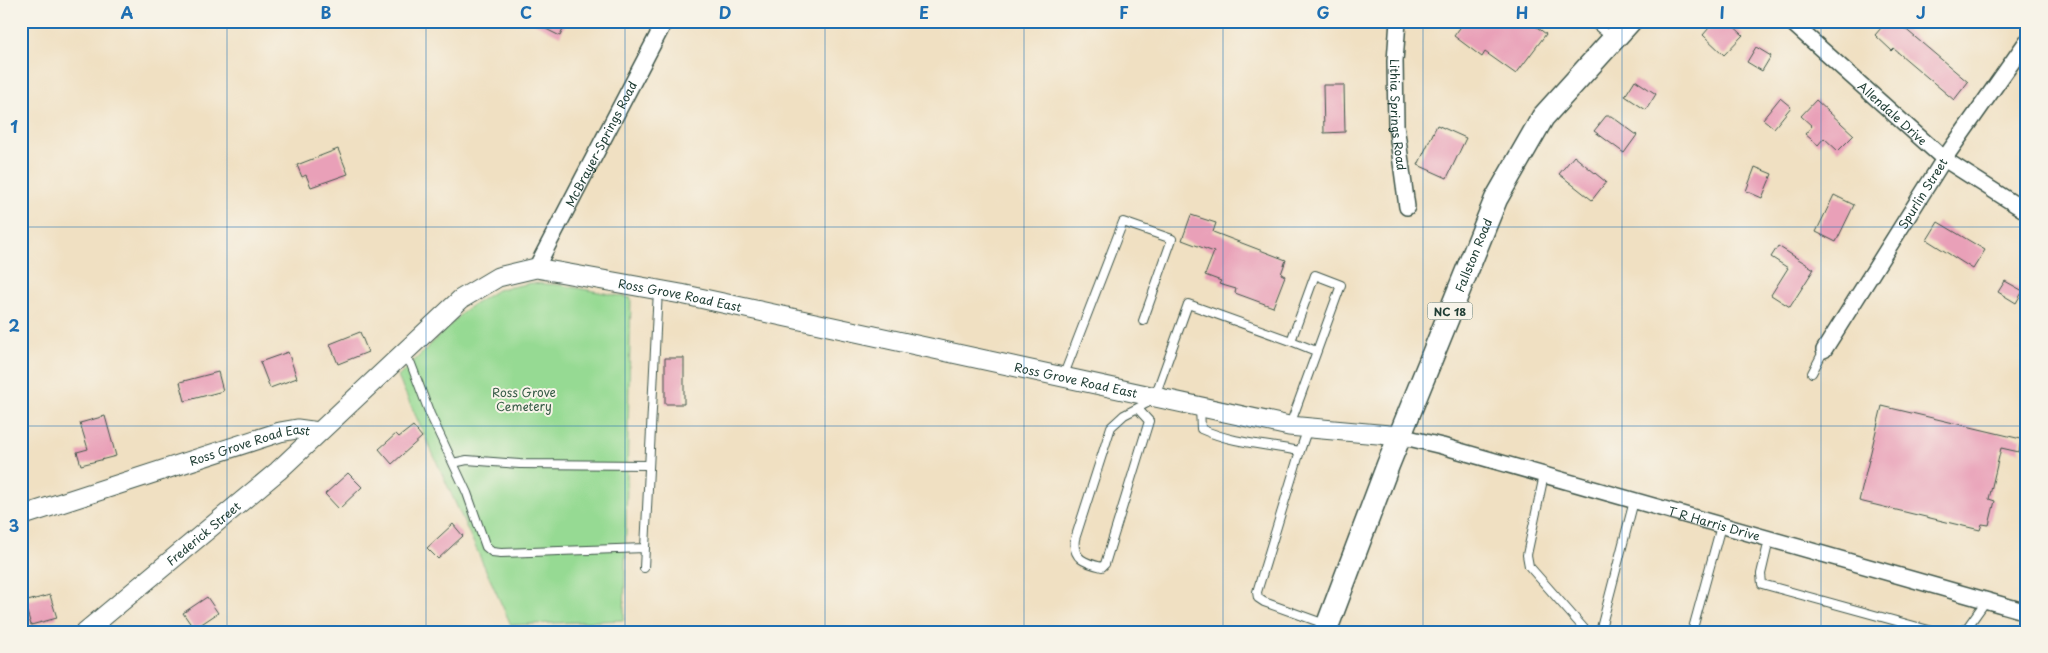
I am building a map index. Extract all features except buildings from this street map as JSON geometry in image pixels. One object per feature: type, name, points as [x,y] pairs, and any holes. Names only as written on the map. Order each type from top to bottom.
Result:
[{"type":"main road","name":"Fallston Road","points":[[1326,628],[1400,436],[1496,200],[1543,117],[1630,21]]},
{"type":"street","name":"McBrayer-Springs Road","points":[[536,268],[666,21]]},
{"type":"street","name":"Lithia Springs Road","points":[[1398,21],[1395,61],[1396,126],[1408,207]]},
{"type":"street","name":"Allendale Drive","points":[[1790,21],[1944,159],[2027,212]]},
{"type":"street","name":"Spurlin Street","points":[[1824,350],[1944,159],[2027,41]]},
{"type":"street","name":"Ross Grove Road East","points":[[21,516],[280,432],[297,429],[319,432],[461,299],[498,277],[536,268],[658,290],[1062,379],[1289,426],[1400,436]]},
{"type":"street","name":"Frederick Street","points":[[85,632],[278,471],[319,432]]},
{"type":"street","name":"T R Harris Drive","points":[[1400,436],[2027,612]]},
{"type":"lane","points":[[1591,21],[1613,40]]},
{"type":"lane","points":[[1062,379],[1123,222],[1172,239],[1143,321]]},
{"type":"lane","points":[[1289,426],[1341,285],[1315,275],[1291,341]]},
{"type":"lane","points":[[644,568],[658,290]]},
{"type":"lane","points":[[1138,409],[1149,421],[1105,564],[1102,566],[1088,564],[1078,558],[1074,548],[1092,481],[1111,427],[1124,415],[1155,398],[1188,304],[1316,351]]},
{"type":"lane","points":[[1812,373],[1824,350]]},
{"type":"lane","points":[[402,354],[411,364],[430,414],[467,493],[481,536],[486,547],[492,552],[645,548]]},
{"type":"lane","points":[[1200,408],[1201,429],[1223,438],[1267,447],[1300,451]]},
{"type":"lane","points":[[1308,428],[1257,592],[1258,598],[1264,602],[1326,628]]},
{"type":"lane","points":[[453,463],[467,460],[520,464],[648,465]]},
{"type":"lane","points":[[1544,475],[1527,555],[1529,566],[1586,632]]},
{"type":"lane","points":[[1600,632],[1634,501]]},
{"type":"lane","points":[[1692,632],[1721,526]]},
{"type":"lane","points":[[1769,540],[1761,574],[1762,584],[1936,632]]},
{"type":"lane","points":[[1964,632],[1986,601]]},
{"type":"green space","name":"Ross Grove Cemetery","points":[[531,283],[561,285],[631,298],[624,620],[511,625],[398,377],[465,310],[497,290]]}]
